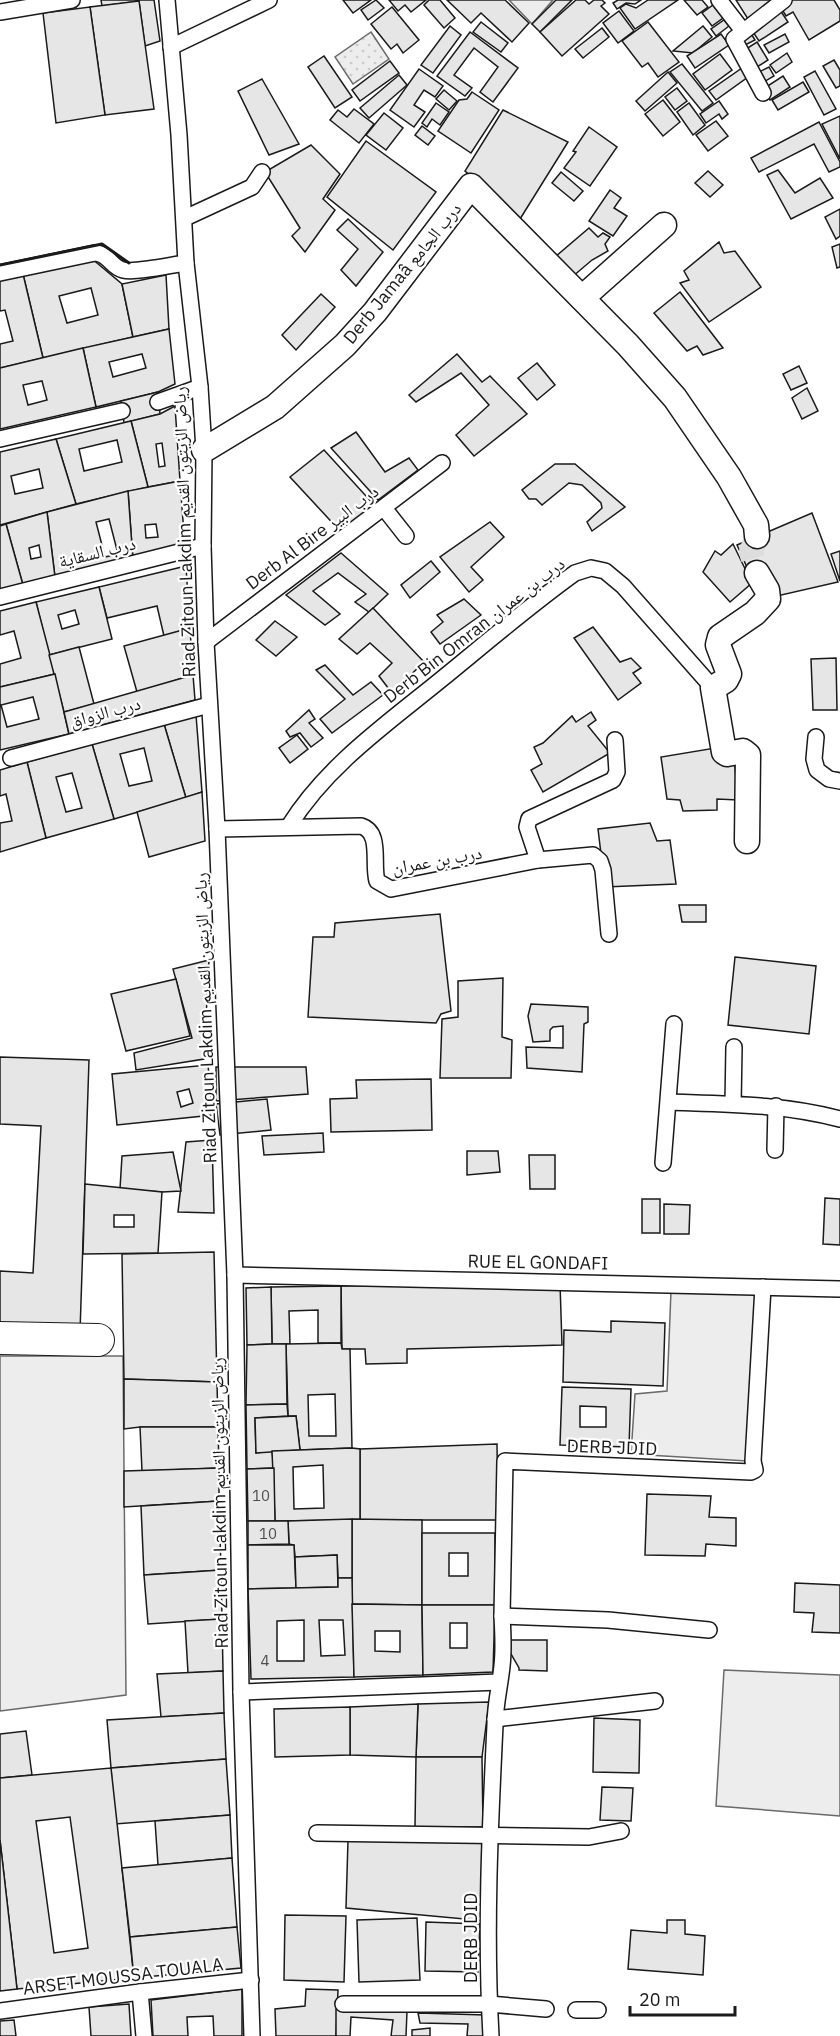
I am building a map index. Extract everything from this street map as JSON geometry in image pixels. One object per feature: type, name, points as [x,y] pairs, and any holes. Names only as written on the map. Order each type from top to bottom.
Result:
[{"type":"street","name":"Derb Jamaâ درب الجامع","points":[[204,450],[275,407],[345,345],[375,312],[471,186],[628,345],[675,398],[729,477],[756,525],[757,536]]},
{"type":"street","points":[[582,298],[664,225]]},
{"type":"street","points":[[747,841],[748,755],[743,752],[727,754],[724,752],[713,688],[726,680],[729,674],[718,645],[720,637],[755,613],[768,599],[767,590],[758,573]]},
{"type":"street","points":[[0,1338],[98,1340]]},
{"type":"lane","points":[[0,12],[72,0]]},
{"type":"lane","name":"Riad Zitoun Lakdim رياض الزيتون القديم","points":[[167,0],[186,263],[200,387],[204,450],[203,546],[206,642],[217,829],[235,1275],[241,1692],[252,2036]]},
{"type":"lane","points":[[171,47],[269,0]]},
{"type":"lane","points":[[719,0],[743,31]]},
{"type":"lane","points":[[763,93],[734,39],[784,0]]},
{"type":"lane","points":[[184,218],[252,187],[261,172]]},
{"type":"lane","points":[[0,273],[100,253],[117,267],[127,270],[186,263]]},
{"type":"lane","points":[[158,402],[200,387]]},
{"type":"lane","points":[[0,439],[122,411]]},
{"type":"lane","name":"Derb Al Bire درب البير","points":[[206,642],[442,463]]},
{"type":"lane","points":[[384,508],[406,536]]},
{"type":"lane","name":"درب السقاية","points":[[0,597],[203,546]]},
{"type":"lane","name":"Derb Bin Omran درب بن عمران","points":[[290,826],[301,807],[330,773],[575,573],[591,568],[605,571],[622,586],[713,688]]},
{"type":"lane","name":"درب الزواق","points":[[11,758],[209,705]]},
{"type":"lane","points":[[816,737],[814,759],[817,770],[829,779],[840,782]]},
{"type":"lane","points":[[538,861],[527,827],[529,819],[615,779],[617,772],[615,740]]},
{"type":"lane","name":"درب بن عمران","points":[[217,829],[290,826],[361,826],[367,828],[373,835],[377,881],[391,890],[538,861],[588,855],[600,861],[603,870],[609,934]]},
{"type":"lane","points":[[663,1163],[670,1102],[674,1023]]},
{"type":"lane","points":[[733,1104],[734,1047]]},
{"type":"lane","points":[[670,1102],[776,1106],[811,1111],[840,1119]]},
{"type":"lane","points":[[775,1150],[776,1106]]},
{"type":"lane","name":"RUE EL GONDAFI","points":[[235,1275],[840,1289]]},
{"type":"lane","name":"DERB JDID","points":[[490,2036],[490,1836],[495,1719],[502,1659],[505,1461],[628,1468],[751,1472],[755,1470],[753,1461],[763,1287]]},
{"type":"lane","points":[[502,1616],[608,1620],[709,1630]]},
{"type":"lane","points":[[241,1692],[499,1682]]},
{"type":"lane","points":[[495,1719],[655,1701]]},
{"type":"lane","points":[[317,1833],[589,1837],[621,1831]]},
{"type":"lane","name":"ARSET MOUSSA TOUALA","points":[[0,2011],[251,1980]]},
{"type":"lane","points":[[140,1992],[144,2036]]},
{"type":"lane","name":"DERB JDID","points":[[343,2004],[489,2004],[546,2009]]},
{"type":"lane","points":[[576,2010],[598,2010]]},
{"type":"shaded area","points":[[509,0],[553,0],[532,24]]},
{"type":"shaded area","points":[[371,32],[389,59],[353,84],[335,57]]},
{"type":"shaded area","points":[[671,1291],[760,1291],[747,1461],[631,1454],[635,1394],[667,1391]]},
{"type":"shaded area","points":[[0,1356],[123,1356],[126,1695],[0,1711]]},
{"type":"shaded area","points":[[724,1670],[840,1675],[840,1816],[716,1806]]},
{"type":"building","points":[[101,0],[154,0],[160,41],[145,46],[139,1],[102,6]]},
{"type":"building","points":[[343,0],[371,0],[353,13]]},
{"type":"building","points":[[376,0],[384,8],[368,20],[361,10]]},
{"type":"building","points":[[389,0],[426,0],[411,12],[405,5],[398,11]]},
{"type":"building","points":[[429,0],[440,0],[455,18],[444,28],[424,5]]},
{"type":"building","points":[[447,0],[505,0],[529,23],[512,42],[481,13],[471,23]]},
{"type":"building","points":[[556,0],[572,0],[540,32],[532,24]]},
{"type":"building","points":[[576,0],[585,0],[589,4],[594,0],[602,0],[605,3],[601,6],[609,14],[562,56],[540,32]]},
{"type":"building","points":[[618,0],[641,0],[635,4],[626,3],[617,9],[613,3]]},
{"type":"building","points":[[648,0],[678,0],[635,29],[620,8],[626,4],[636,8]]},
{"type":"building","points":[[684,0],[702,0],[708,7],[697,15]]},
{"type":"building","points":[[736,0],[776,0],[748,19]]},
{"type":"building","points":[[790,0],[834,0],[840,10],[840,21],[809,40],[793,12],[786,16],[780,6]]},
{"type":"building","points":[[139,1],[154,109],[105,115],[90,7]]},
{"type":"building","points":[[713,5],[723,18],[712,26],[702,13]]},
{"type":"building","points":[[90,7],[105,115],[56,123],[43,13]]},
{"type":"building","points":[[392,7],[419,40],[403,53],[397,44],[391,49],[371,24]]},
{"type":"building","points":[[780,10],[788,22],[759,41],[751,29]]},
{"type":"building","points":[[619,11],[634,31],[618,43],[603,23]]},
{"type":"building","points":[[724,20],[729,26],[716,36],[711,29]]},
{"type":"building","points":[[481,22],[508,43],[501,52],[473,32]]},
{"type":"building","points":[[648,22],[679,62],[658,77],[648,63],[642,67],[622,41]]},
{"type":"building","points":[[450,26],[461,35],[433,73],[421,65]]},
{"type":"building","points":[[703,26],[712,37],[693,53],[673,51]]},
{"type":"building","points":[[602,28],[609,37],[583,58],[575,49]]},
{"type":"building","points":[[470,32],[518,68],[493,102],[480,92],[498,67],[474,48],[454,75],[472,88],[465,96],[437,76]]},
{"type":"building","points":[[750,32],[755,40],[745,45],[740,38]]},
{"type":"building","points":[[721,34],[729,45],[695,68],[687,56]]},
{"type":"building","points":[[785,34],[789,42],[769,53],[764,45]]},
{"type":"building","points":[[757,42],[768,60],[757,67],[746,49]]},
{"type":"building","points":[[787,53],[792,62],[776,73],[770,65]]},
{"type":"building","points":[[720,54],[732,70],[705,90],[693,74]]},
{"type":"building","points":[[324,56],[352,97],[335,108],[308,67]]},
{"type":"building","points":[[834,60],[840,70],[840,86],[836,88],[823,66]]},
{"type":"building","points":[[390,61],[399,73],[360,101],[352,90]]},
{"type":"building","points":[[682,64],[713,103],[702,111],[670,72]]},
{"type":"building","points":[[769,67],[774,76],[762,83],[757,73]]},
{"type":"building","points":[[742,68],[748,77],[716,100],[709,91]]},
{"type":"building","points":[[419,69],[443,86],[435,97],[424,90],[414,105],[425,112],[414,127],[390,110]]},
{"type":"building","points":[[815,71],[836,109],[824,115],[804,77]]},
{"type":"building","points":[[668,72],[677,83],[645,111],[636,101]]},
{"type":"building","points":[[399,75],[407,85],[369,118],[360,108]]},
{"type":"building","points":[[783,76],[790,87],[770,100],[763,89]]},
{"type":"building","points":[[262,79],[299,144],[269,155],[238,91]]},
{"type":"building","points":[[803,82],[809,92],[778,110],[772,100]]},
{"type":"building","points":[[677,88],[687,101],[675,110],[665,97]]},
{"type":"building","points":[[444,90],[457,101],[449,110],[436,99]]},
{"type":"building","points":[[472,92],[499,110],[471,153],[438,131],[459,100],[467,99]]},
{"type":"building","points":[[663,100],[680,122],[663,136],[645,114]]},
{"type":"building","points":[[719,101],[728,114],[722,119],[719,114],[706,123],[700,114]]},
{"type":"building","points":[[436,103],[449,112],[440,125],[432,119],[427,127],[422,123]]},
{"type":"building","points":[[689,103],[705,125],[693,135],[677,112]]},
{"type":"building","points":[[354,109],[374,124],[359,143],[330,120],[338,110],[347,117]]},
{"type":"building","points":[[503,110],[568,142],[520,219],[465,171]]},
{"type":"building","points":[[384,113],[403,128],[386,150],[366,135]]},
{"type":"building","points":[[840,116],[840,159],[822,124]]},
{"type":"building","points":[[716,121],[728,136],[708,151],[696,135]]},
{"type":"building","points":[[819,122],[840,162],[840,167],[829,172],[814,144],[759,172],[751,158]]},
{"type":"building","points":[[422,126],[435,136],[428,145],[415,135]]},
{"type":"building","points":[[589,127],[617,147],[590,186],[564,168],[576,152],[573,151]]},
{"type":"building","points":[[366,141],[436,192],[393,250],[327,197]]},
{"type":"building","points":[[311,145],[340,174],[323,199],[335,210],[305,252],[292,236],[300,228],[265,172]]},
{"type":"building","points":[[778,170],[795,193],[820,178],[833,198],[791,219],[767,175]]},
{"type":"building","points":[[708,171],[723,185],[710,197],[695,183]]},
{"type":"building","points":[[561,172],[583,191],[574,201],[552,183]]},
{"type":"building","points":[[610,190],[621,198],[614,208],[627,216],[613,236],[589,221]]},
{"type":"building","points":[[840,209],[840,236],[836,239],[825,217]]},
{"type":"building","points":[[348,219],[383,252],[356,286],[341,270],[358,249],[337,230]]},
{"type":"building","points":[[589,228],[598,237],[603,233],[610,237],[605,244],[608,251],[592,260],[572,277],[555,257]]},
{"type":"building","points":[[719,242],[724,253],[735,251],[761,287],[709,322],[680,283],[689,280],[684,271]]},
{"type":"building","points":[[840,244],[840,267],[837,268],[832,247]]},
{"type":"building","points":[[91,258],[122,284],[133,337],[43,358],[23,274]],"holes":[[[91,288],[98,315],[67,323],[59,296]]]},
{"type":"building","points":[[23,274],[43,358],[0,368],[0,344],[13,341],[5,310],[0,311],[0,280]]},
{"type":"building","points":[[166,275],[169,329],[133,337],[122,284]]},
{"type":"building","points":[[680,292],[723,348],[703,355],[697,346],[687,351],[654,313]]},
{"type":"building","points":[[321,294],[335,307],[296,350],[282,335]]},
{"type":"building","points":[[169,329],[175,384],[158,392],[96,407],[83,348]],"holes":[[[142,354],[146,368],[113,377],[109,362]]]},
{"type":"building","points":[[83,348],[96,407],[0,429],[0,368]],"holes":[[[42,381],[47,400],[28,405],[23,385]]]},
{"type":"building","points":[[457,354],[482,382],[490,376],[527,414],[474,456],[456,435],[489,405],[461,373],[416,402],[409,395]]},
{"type":"building","points":[[537,363],[555,385],[537,400],[518,378]]},
{"type":"building","points":[[799,366],[807,383],[791,390],[783,374]]},
{"type":"building","points":[[807,388],[818,411],[802,419],[792,398]]},
{"type":"building","points":[[158,392],[160,414],[124,423],[121,401]]},
{"type":"building","points":[[175,406],[180,481],[148,487],[131,421],[160,414]],"holes":[[[162,443],[165,466],[159,467],[156,444]]]},
{"type":"building","points":[[131,421],[148,487],[76,504],[56,439]],"holes":[[[117,440],[122,462],[84,471],[79,449]]]},
{"type":"building","points":[[356,432],[385,472],[409,458],[418,470],[378,500],[331,448]]},
{"type":"building","points":[[56,439],[76,504],[0,525],[0,452]],"holes":[[[39,469],[43,488],[15,494],[11,476]]]},
{"type":"building","points":[[324,450],[377,508],[340,531],[290,477]]},
{"type":"building","points":[[555,464],[575,464],[625,507],[592,531],[587,522],[602,508],[601,503],[582,485],[569,483],[542,505],[536,499],[529,499],[522,490]]},
{"type":"building","points":[[180,481],[185,547],[133,560],[128,491]],"holes":[[[156,524],[158,537],[146,538],[145,525]]]},
{"type":"building","points":[[128,491],[133,560],[55,577],[47,512]],"holes":[[[109,519],[118,554],[105,557],[96,522]]]},
{"type":"building","points":[[47,512],[55,577],[23,585],[6,524]],"holes":[[[39,545],[41,557],[31,559],[29,548]]]},
{"type":"building","points":[[812,513],[838,582],[777,596],[750,574],[737,545]]},
{"type":"building","points":[[490,522],[504,537],[471,567],[483,580],[469,592],[440,557]]},
{"type":"building","points":[[6,524],[23,585],[0,591],[0,526]]},
{"type":"building","points":[[733,544],[752,583],[730,602],[703,572],[715,551],[721,555]]},
{"type":"building","points":[[840,551],[840,581],[831,554]]},
{"type":"building","points":[[341,553],[388,594],[369,612],[355,602],[366,594],[338,573],[313,591],[340,614],[325,625],[286,595]]},
{"type":"building","points":[[431,561],[440,572],[410,598],[401,585]]},
{"type":"building","points":[[186,566],[190,628],[164,636],[157,606],[107,618],[99,587]]},
{"type":"building","points":[[99,587],[112,639],[49,655],[36,602]],"holes":[[[75,610],[79,624],[62,629],[58,615]]]},
{"type":"building","points":[[464,599],[481,615],[440,644],[431,632],[443,622],[437,615]]},
{"type":"building","points":[[36,602],[55,674],[0,687],[0,664],[21,658],[14,631],[0,635],[0,611]]},
{"type":"building","points":[[373,608],[424,662],[392,693],[379,676],[392,663],[370,643],[357,654],[339,639]]},
{"type":"building","points":[[275,621],[297,637],[276,656],[256,640]]},
{"type":"building","points":[[593,627],[620,662],[631,658],[641,668],[633,673],[641,683],[618,700],[574,638]]},
{"type":"building","points":[[190,628],[193,675],[137,692],[124,646]]},
{"type":"building","points":[[79,647],[94,704],[64,712],[49,655]]},
{"type":"building","points":[[836,658],[837,710],[813,710],[811,659]]},
{"type":"building","points":[[325,665],[353,695],[371,682],[383,695],[332,733],[320,719],[345,699],[316,670]]},
{"type":"building","points":[[55,674],[69,734],[0,750],[0,687]],"holes":[[[33,697],[39,719],[7,727],[1,705]]]},
{"type":"building","points":[[193,675],[195,700],[69,734],[64,712]]},
{"type":"building","points":[[309,710],[315,719],[309,723],[323,738],[311,747],[300,733],[290,737],[286,731]]},
{"type":"building","points":[[591,712],[596,720],[588,726],[610,753],[543,792],[531,770],[542,764],[534,747],[543,743],[572,716],[576,722]]},
{"type":"building","points":[[196,715],[202,792],[186,798],[164,724]]},
{"type":"building","points":[[164,724],[186,798],[114,819],[92,744]],"holes":[[[144,748],[152,781],[129,786],[120,754]]]},
{"type":"building","points":[[297,735],[308,749],[290,763],[279,748]]},
{"type":"building","points":[[92,744],[114,819],[46,838],[27,762]],"holes":[[[72,773],[82,808],[66,812],[56,777]]]},
{"type":"building","points":[[733,745],[738,800],[717,799],[717,810],[683,811],[680,800],[667,799],[661,757]]},
{"type":"building","points":[[27,762],[46,838],[0,852],[0,823],[12,821],[6,794],[0,796],[0,770]]},
{"type":"building","points":[[202,792],[205,841],[149,857],[137,812]]},
{"type":"building","points":[[650,823],[657,841],[670,840],[676,884],[605,887],[598,829]]},
{"type":"building","points":[[679,905],[706,905],[706,922],[682,922]]},
{"type":"building","points":[[440,914],[451,1011],[441,1014],[436,1023],[308,1017],[313,937],[334,937],[335,923]]},
{"type":"building","points":[[735,957],[816,966],[809,1034],[728,1025]]},
{"type":"building","points":[[209,960],[204,1059],[136,1070],[134,1053],[192,1038],[173,969]]},
{"type":"building","points":[[503,978],[502,1037],[512,1040],[511,1078],[440,1078],[442,1019],[458,1017],[458,981]]},
{"type":"building","points":[[176,979],[190,1036],[126,1051],[111,994]]},
{"type":"building","points":[[531,1004],[588,1007],[588,1022],[584,1024],[582,1072],[527,1068],[526,1047],[563,1048],[563,1026],[553,1027],[550,1030],[550,1041],[533,1042],[528,1016]]},
{"type":"building","points":[[0,1057],[89,1060],[80,1332],[0,1331],[0,1271],[33,1273],[41,1126],[0,1124]]},
{"type":"building","points":[[208,1065],[213,1115],[117,1125],[112,1074]],"holes":[[[189,1089],[193,1103],[181,1107],[177,1092]]]},
{"type":"building","points":[[216,1067],[306,1067],[308,1094],[216,1101]]},
{"type":"building","points":[[431,1079],[432,1130],[331,1132],[330,1099],[357,1098],[356,1080]]},
{"type":"building","points":[[267,1099],[271,1130],[220,1135],[216,1104]]},
{"type":"building","points":[[323,1133],[324,1152],[264,1155],[262,1136]]},
{"type":"building","points":[[212,1140],[214,1213],[178,1212],[186,1142]]},
{"type":"building","points":[[467,1151],[498,1151],[500,1172],[467,1175]]},
{"type":"building","points":[[173,1152],[181,1191],[120,1189],[122,1156]]},
{"type":"building","points":[[529,1155],[555,1155],[555,1189],[530,1189]]},
{"type":"building","points":[[85,1184],[162,1192],[158,1253],[83,1254]],"holes":[[[114,1215],[134,1215],[134,1227],[114,1227]]]},
{"type":"building","points":[[825,1198],[840,1199],[840,1245],[823,1244]]},
{"type":"building","points":[[642,1199],[660,1199],[660,1233],[642,1233]]},
{"type":"building","points":[[664,1204],[690,1205],[689,1234],[664,1234]]},
{"type":"building","points":[[214,1252],[217,1382],[124,1379],[122,1254]]},
{"type":"building","points":[[560,1283],[562,1345],[407,1349],[407,1363],[366,1364],[365,1349],[342,1349],[341,1286]]},
{"type":"building","points":[[341,1286],[341,1343],[318,1343],[318,1310],[289,1311],[290,1344],[272,1344],[271,1287]]},
{"type":"building","points":[[271,1287],[272,1344],[247,1345],[246,1288]]},
{"type":"building","points":[[611,1321],[665,1323],[663,1386],[563,1382],[564,1330],[611,1332]]},
{"type":"building","points":[[341,1343],[342,1349],[350,1349],[352,1448],[300,1450],[296,1416],[288,1416],[286,1344]],"holes":[[[335,1394],[336,1436],[309,1436],[308,1395]]]},
{"type":"building","points":[[286,1344],[287,1404],[246,1405],[247,1345]]},
{"type":"building","points":[[124,1379],[217,1382],[218,1427],[124,1429]]},
{"type":"building","points":[[562,1387],[631,1389],[629,1447],[560,1445]],"holes":[[[580,1406],[606,1407],[606,1427],[580,1427]]]},
{"type":"building","points":[[287,1404],[288,1416],[255,1418],[256,1453],[272,1451],[274,1468],[247,1469],[246,1405]]},
{"type":"building","points":[[296,1416],[300,1450],[256,1453],[255,1418]]},
{"type":"building","points":[[140,1427],[218,1427],[219,1468],[142,1471]]},
{"type":"building","points":[[497,1444],[498,1520],[360,1520],[360,1449]]},
{"type":"building","points":[[360,1449],[360,1520],[275,1521],[272,1451]],"holes":[[[323,1465],[324,1508],[294,1509],[293,1467]]]},
{"type":"building","points":[[219,1468],[219,1501],[124,1507],[124,1471]]},
{"type":"building","points":[[274,1468],[275,1521],[248,1521],[247,1469]]},
{"type":"building","points":[[647,1494],[711,1496],[709,1517],[736,1518],[736,1546],[706,1544],[705,1556],[645,1555]]},
{"type":"building","points":[[219,1501],[221,1570],[144,1575],[141,1506]]},
{"type":"building","points":[[352,1519],[422,1520],[422,1605],[352,1604]]},
{"type":"building","points":[[352,1519],[352,1578],[338,1578],[337,1555],[295,1557],[294,1545],[289,1544],[288,1521]]},
{"type":"building","points":[[248,1521],[288,1521],[289,1544],[248,1545]]},
{"type":"building","points":[[422,1533],[495,1533],[495,1605],[422,1605]],"holes":[[[449,1553],[468,1553],[468,1576],[449,1576]]]},
{"type":"building","points":[[248,1545],[294,1545],[296,1588],[248,1589]]},
{"type":"building","points":[[337,1555],[338,1587],[296,1588],[295,1557]]},
{"type":"building","points":[[221,1570],[222,1619],[148,1624],[144,1575]]},
{"type":"building","points":[[338,1578],[352,1578],[354,1677],[251,1679],[248,1589],[338,1587]],"holes":[[[304,1620],[304,1661],[277,1661],[277,1621]],[[319,1620],[343,1620],[345,1655],[321,1656]]]},
{"type":"building","points":[[795,1583],[840,1585],[840,1633],[812,1632],[814,1613],[794,1612]]},
{"type":"building","points":[[352,1604],[422,1605],[423,1675],[354,1677]],"holes":[[[375,1631],[400,1631],[400,1652],[375,1651]]]},
{"type":"building","points":[[422,1605],[495,1605],[493,1672],[423,1675]],"holes":[[[450,1623],[467,1623],[467,1648],[450,1648]]]},
{"type":"building","points":[[222,1619],[223,1671],[188,1673],[185,1621]]},
{"type":"building","points":[[503,1640],[547,1640],[547,1671],[519,1670]]},
{"type":"building","points":[[223,1671],[224,1713],[161,1717],[157,1674]]},
{"type":"building","points":[[489,1702],[482,1757],[416,1757],[418,1704]]},
{"type":"building","points":[[418,1704],[416,1757],[350,1755],[350,1707]]},
{"type":"building","points":[[350,1707],[350,1755],[275,1757],[274,1709]]},
{"type":"building","points":[[224,1713],[226,1759],[111,1768],[107,1720]]},
{"type":"building","points":[[594,1718],[640,1720],[639,1773],[593,1772]]},
{"type":"building","points":[[26,1731],[32,1775],[0,1778],[0,1734]]},
{"type":"building","points":[[416,1757],[482,1757],[483,1827],[415,1827]]},
{"type":"building","points":[[226,1759],[230,1815],[115,1824],[111,1768]]},
{"type":"building","points":[[111,1768],[134,1978],[17,1989],[0,1840],[0,1778]],"holes":[[[70,1817],[88,1948],[54,1953],[36,1821]]]},
{"type":"building","points":[[602,1787],[633,1788],[631,1821],[600,1820]]},
{"type":"building","points":[[230,1815],[232,1858],[158,1865],[155,1821]]},
{"type":"building","points":[[0,1840],[17,1989],[0,1991]]},
{"type":"building","points":[[348,1840],[486,1841],[486,1921],[346,1908]]},
{"type":"building","points":[[232,1858],[237,1927],[130,1937],[122,1868]]},
{"type":"building","points":[[285,1915],[346,1916],[344,1982],[284,1980]]},
{"type":"building","points":[[417,1918],[420,1980],[359,1982],[357,1920]]},
{"type":"building","points":[[667,1920],[685,1920],[685,1934],[705,1936],[703,1975],[628,1969],[631,1930],[667,1933]]},
{"type":"building","points":[[426,1922],[480,1924],[478,1972],[425,1971]]},
{"type":"building","points":[[237,1927],[241,1968],[134,1978],[130,1937]]},
{"type":"building","points":[[242,1989],[242,2036],[214,2036],[213,2016],[187,2017],[188,2036],[153,2036],[151,2000]]},
{"type":"building","points":[[306,1989],[338,1990],[336,2036],[276,2036],[275,2009],[305,2006]]},
{"type":"building","points":[[129,2004],[131,2036],[91,2036],[89,2007]]},
{"type":"building","points":[[336,2007],[407,2011],[406,2036],[391,2036],[393,2020],[351,2017],[350,2036],[336,2036]]},
{"type":"building","points":[[418,2013],[486,2015],[487,2036],[467,2036],[468,2024],[420,2023]]},
{"type":"building","points":[[14,2020],[16,2036],[0,2036],[0,2021]]},
{"type":"building","points":[[430,2028],[430,2036],[412,2036],[412,2030]]},
{"type":"tunnel","points":[[757,536],[751,552],[757,573]]},
{"type":"wall","points":[[0,265],[102,244],[129,263]]}]
